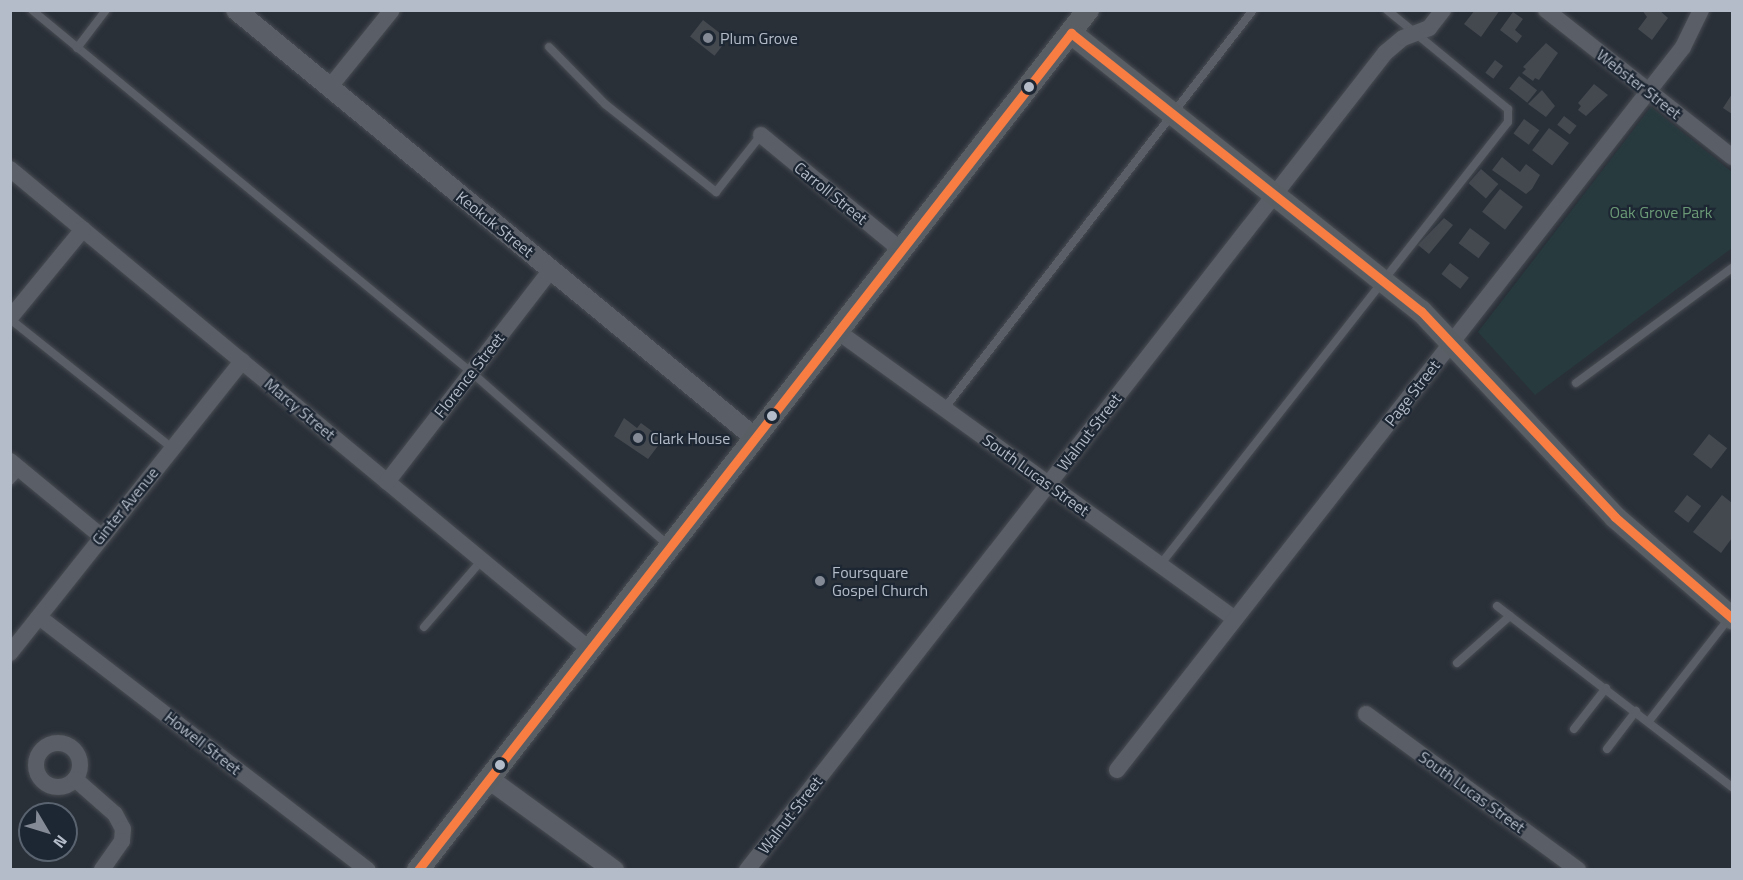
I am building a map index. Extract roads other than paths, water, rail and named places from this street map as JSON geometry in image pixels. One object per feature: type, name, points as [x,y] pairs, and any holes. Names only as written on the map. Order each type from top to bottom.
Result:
[{"type":"main road","points":[[418,870],[1088,10]]},
{"type":"main road","points":[[1071,33],[1383,281],[1452,342],[1615,516],[1732,617]]},
{"type":"street","name":"Keokuk Street","points":[[236,10],[754,437]]},
{"type":"street","points":[[328,88],[392,10]]},
{"type":"street","name":"Walnut Street","points":[[747,870],[1385,53],[1403,38],[1429,28],[1443,10]]},
{"type":"street","name":"Webster Street","points":[[1546,10],[1732,157]]},
{"type":"street","name":"Page Street","points":[[1117,770],[1647,90],[1683,47],[1701,10]]},
{"type":"street","name":"Carroll Street","points":[[761,135],[901,250]]},
{"type":"street","name":"Marcy Street","points":[[10,169],[589,650]]},
{"type":"street","points":[[10,319],[83,229]]},
{"type":"street","name":"Florence Street","points":[[387,482],[551,270]]},
{"type":"street","name":"South Lucas Street","points":[[837,331],[1235,619]]},
{"type":"street","name":"Ginter Avenue","points":[[10,653],[242,361]]},
{"type":"street","points":[[14,470],[101,536]]},
{"type":"street","name":"Howell Street","points":[[39,617],[368,870]]},
{"type":"street","name":"South Lucas Street","points":[[1366,714],[1578,870]]},
{"type":"street","points":[[75,779],[115,814],[123,829],[122,841],[102,870]]},
{"type":"street","points":[[489,779],[614,870]]},
{"type":"lane","points":[[32,10],[471,372],[669,546]]},
{"type":"lane","points":[[77,48],[106,10]]},
{"type":"lane","points":[[944,409],[1253,10]]},
{"type":"lane","points":[[1160,565],[1508,122],[1508,109],[1387,10]]},
{"type":"lane","points":[[549,47],[605,104],[716,192],[761,135]]},
{"type":"lane","points":[[1576,383],[1732,268]]},
{"type":"lane","points":[[10,319],[172,448]]},
{"type":"lane","points":[[424,627],[482,561]]},
{"type":"lane","points":[[1497,606],[1732,787]]},
{"type":"lane","points":[[1457,663],[1510,616]]},
{"type":"lane","points":[[1649,721],[1732,617]]},
{"type":"lane","points":[[1574,729],[1606,688]]},
{"type":"lane","points":[[1607,749],[1636,711]]},
{"type":"place","name":"Plum Grove","points":[[708,38]]},
{"type":"place","name":"Clark House","points":[[638,438]]},
{"type":"place","name":"Foursquare Gospel Church","points":[[820,581]]},
{"type":"park label","name":"Oak Grove Park","points":[[1661,212]]}]
